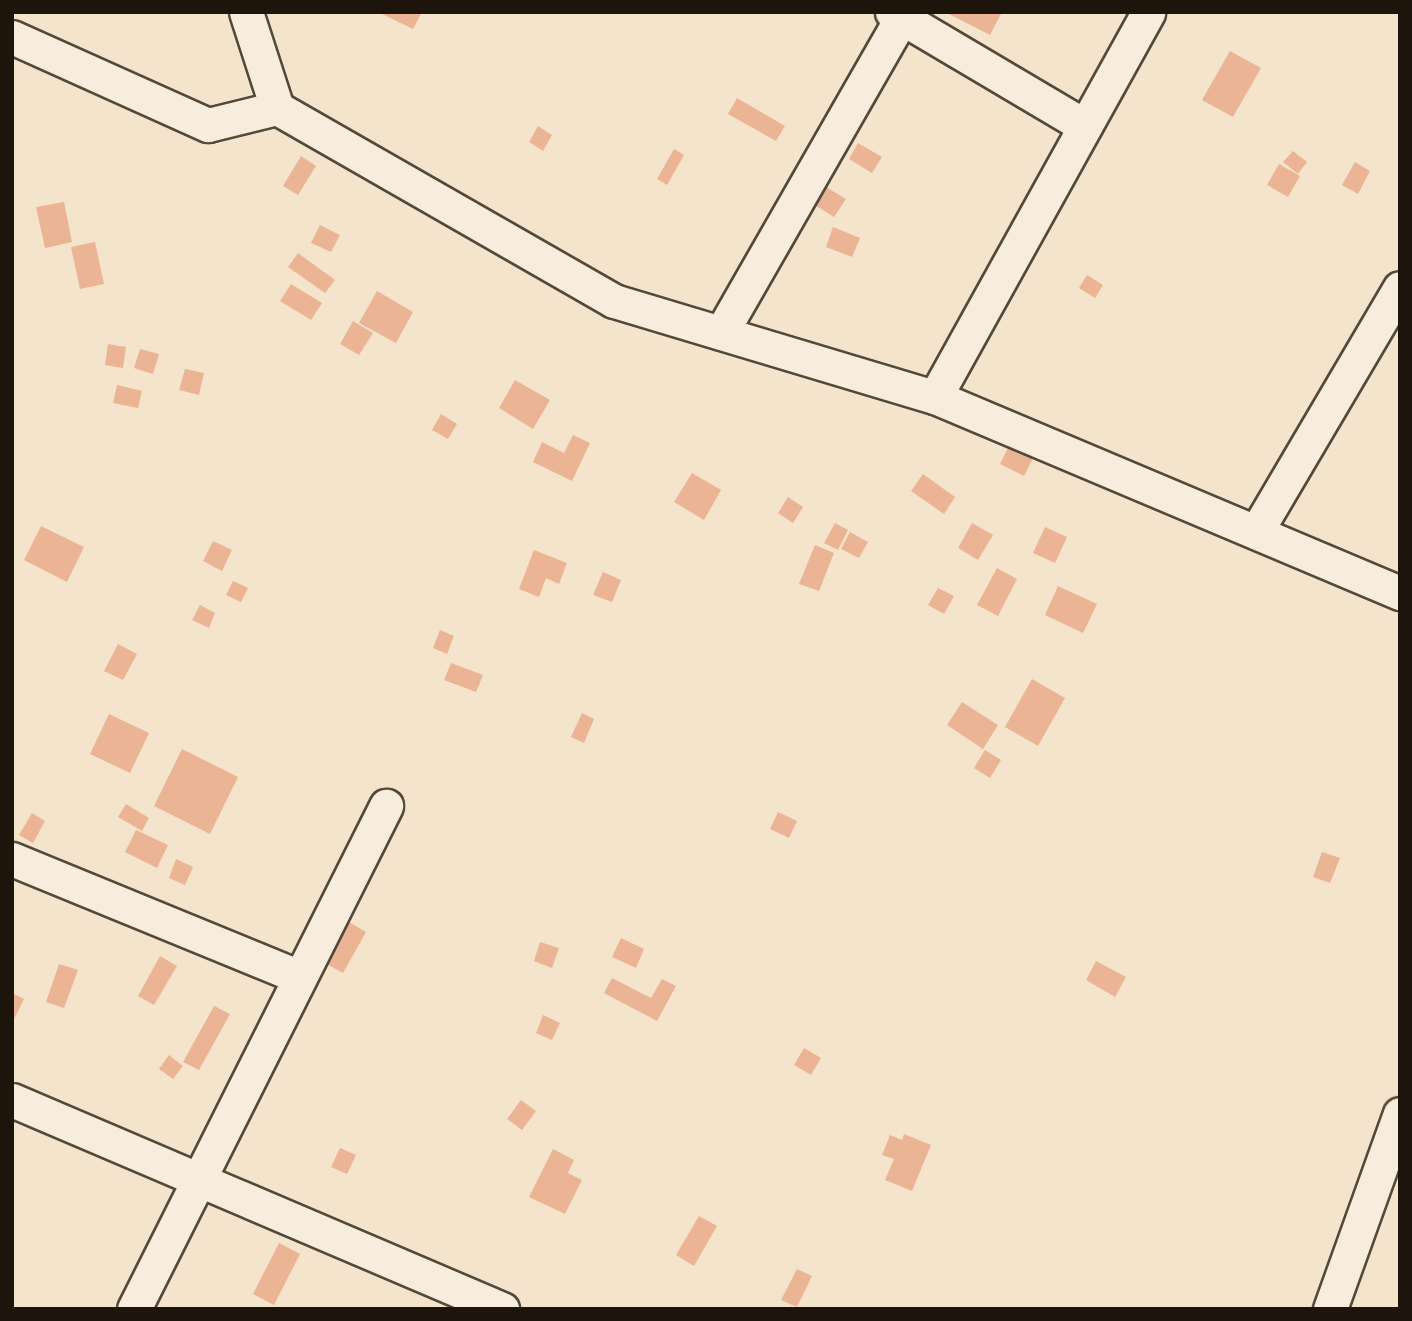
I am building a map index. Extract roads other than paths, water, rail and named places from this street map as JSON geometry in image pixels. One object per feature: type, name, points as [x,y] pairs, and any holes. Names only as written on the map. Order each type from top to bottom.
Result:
[{"type":"street","points":[[246,12],[277,108],[614,302],[935,397],[1400,593]]},
{"type":"street","points":[[935,397],[1148,12]]},
{"type":"street","points":[[721,333],[899,14],[1085,126]]},
{"type":"street","points":[[12,37],[208,125],[277,108]]},
{"type":"street","points":[[1256,532],[1400,288]]},
{"type":"street","points":[[134,1309],[386,806]]},
{"type":"street","points":[[12,859],[300,977]]},
{"type":"street","points":[[12,1100],[502,1309]]},
{"type":"street","points":[[1331,1309],[1354,1236],[1400,1114]]}]
